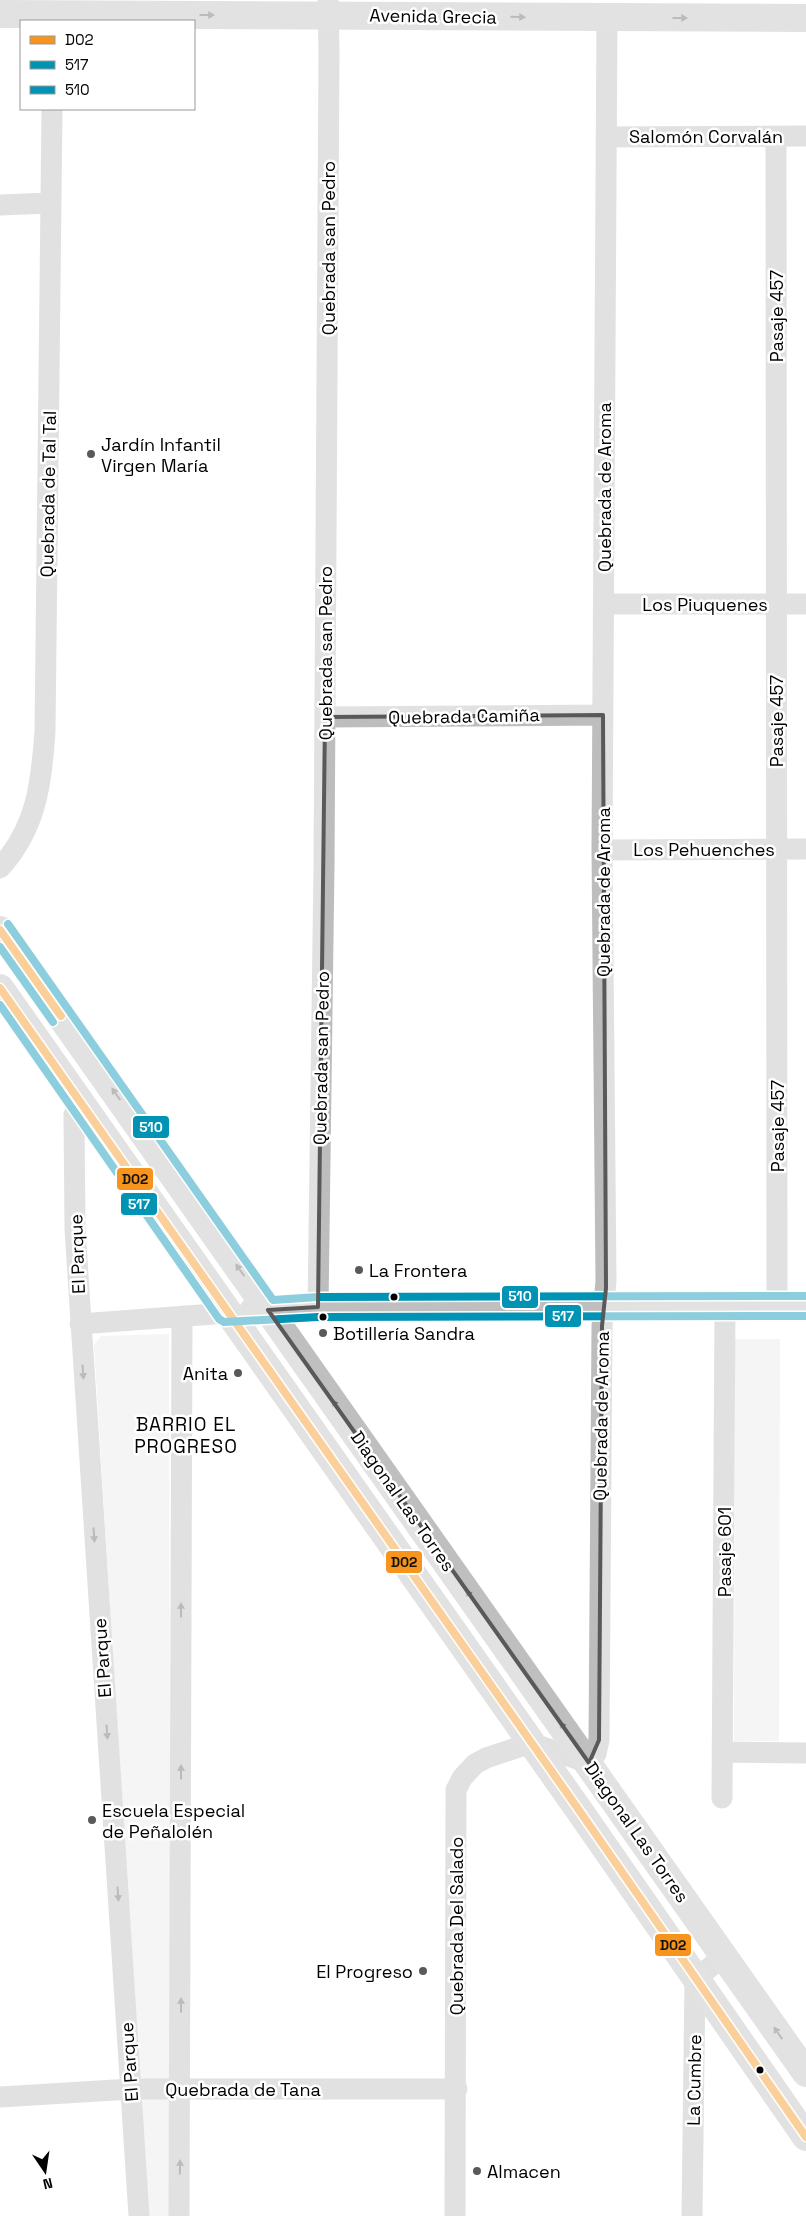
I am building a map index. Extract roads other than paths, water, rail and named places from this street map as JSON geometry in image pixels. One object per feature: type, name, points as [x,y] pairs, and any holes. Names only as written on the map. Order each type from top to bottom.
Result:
[{"type":"main road","name":"Avenida Grecia","points":[[0,14],[53,18],[328,7],[607,17],[806,18]]},
{"type":"main road","name":"Diagonal Las Torres","points":[[0,930],[806,2073]]},
{"type":"main road","name":"Diagonal Las Torres","points":[[0,988],[806,2137]]},
{"type":"main road","points":[[227,1313],[318,1307],[806,1306]]},
{"type":"street","name":"Quebrada san Pedro","points":[[318,1307],[325,718],[328,7]]},
{"type":"street","name":"Quebrada de Aroma","points":[[589,1763],[596,1754],[599,1740],[601,1332],[606,1281],[602,850],[607,17]]},
{"type":"street","name":"Quebrada de Tal Tal","points":[[0,868],[19,843],[33,814],[41,775],[45,732],[52,110]]},
{"type":"street","name":"Pasaje 457","points":[[776,136],[777,1305]]},
{"type":"street","name":"Salomón Corvalán","points":[[606,137],[806,136]]},
{"type":"street","points":[[0,205],[51,203]]},
{"type":"street","name":"Los Piuquenes","points":[[604,604],[806,604]]},
{"type":"street","name":"Quebrada Camiña","points":[[325,718],[603,715]]},
{"type":"street","name":"Los Pehuenches","points":[[602,850],[806,849]]},
{"type":"street","name":"El Parque","points":[[80,1101],[74,1115],[75,1229],[80,1324],[139,2216]]},
{"type":"street","name":"Pasaje 601","points":[[722,1798],[725,1305]]},
{"type":"street","points":[[80,1324],[227,1313]]},
{"type":"street","points":[[179,2216],[181,2088],[182,1316]]},
{"type":"street","points":[[531,1743],[589,1763]]},
{"type":"street","name":"Quebrada Del Salado","points":[[455,2216],[457,2089],[456,1790],[462,1778],[475,1764],[486,1758],[531,1743]]},
{"type":"street","points":[[722,1752],[806,1753]]},
{"type":"street","points":[[695,1979],[723,1957]]},
{"type":"street","name":"La Cumbre","points":[[692,2216],[695,1979]]},
{"type":"street","name":"Quebrada de Tana","points":[[0,2097],[181,2088],[457,2089]]},
{"type":"place","name":"Jardín Infantil Virgen María","points":[[91,454]]},
{"type":"place","name":"La Frontera","points":[[359,1270]]},
{"type":"place","name":"Botillería Sandra","points":[[323,1333]]},
{"type":"place","name":"Anita","points":[[238,1373]]},
{"type":"place","name":"Escuela Especial de Peñalolén","points":[[92,1820]]},
{"type":"place","name":"El Progreso","points":[[423,1971]]},
{"type":"place","name":"Almacen","points":[[477,2171]]},
{"type":"district","name":"BARRIO EL PROGRESO","points":[[186,1435]]}]
